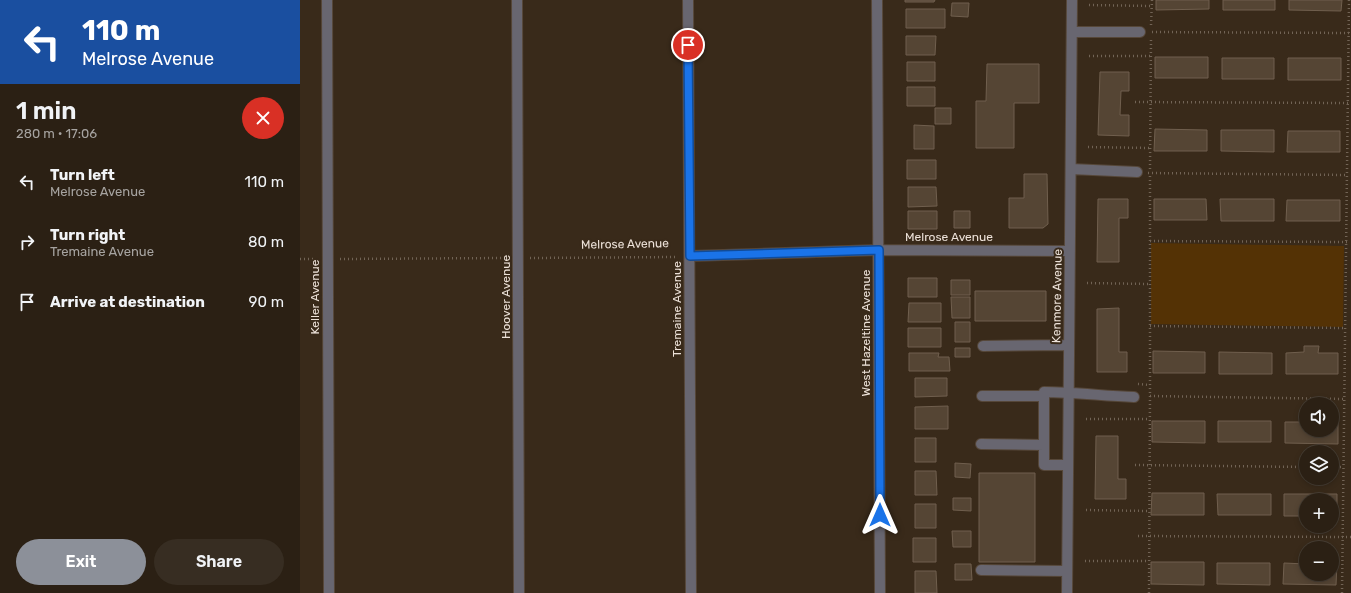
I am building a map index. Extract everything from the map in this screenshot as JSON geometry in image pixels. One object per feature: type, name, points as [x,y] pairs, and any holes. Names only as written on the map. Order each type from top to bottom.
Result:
[{"type":"street","name":"Keller Avenue","points":[[327,0],[329,593]]},
{"type":"street","name":"Hoover Avenue","points":[[517,0],[520,593]]},
{"type":"street","name":"Tremaine Avenue","points":[[688,0],[691,593]]},
{"type":"street","name":"West Hazeltine Avenue","points":[[877,0],[880,593]]},
{"type":"street","name":"Kenmore Avenue","points":[[1067,593],[1072,0]]},
{"type":"street","points":[[1072,32],[1147,32]]},
{"type":"street","points":[[1071,169],[1137,172]]},
{"type":"street","name":"Melrose Avenue","points":[[690,256],[879,250],[1070,250]]},
{"type":"street","points":[[983,346],[1069,345]]},
{"type":"street","points":[[1068,465],[1044,465],[1044,392],[1069,392],[1095,396],[1134,397]]},
{"type":"street","points":[[982,396],[1044,396]]},
{"type":"street","points":[[981,444],[1044,445]]},
{"type":"street","points":[[981,570],[1067,571]]},
{"type":"path","points":[[1149,593],[1149,173],[1151,56],[1147,32],[1152,0]]},
{"type":"path","points":[[1342,593],[1345,328],[1349,203],[1349,0]]},
{"type":"path","points":[[1090,5],[1152,6]]},
{"type":"path","points":[[1147,32],[1350,33]]},
{"type":"path","points":[[1089,56],[1151,56]]},
{"type":"path","points":[[1135,102],[1348,103]]},
{"type":"path","points":[[1088,147],[1150,148]]},
{"type":"path","points":[[1149,173],[1348,175]]},
{"type":"path","points":[[1150,241],[1347,242]]},
{"type":"path","name":"Melrose Avenue","points":[[300,259],[690,256]]},
{"type":"path","points":[[1087,283],[1150,284]]},
{"type":"path","points":[[1150,326],[1345,328]]},
{"type":"path","points":[[1149,396],[1344,399]]},
{"type":"path","points":[[1086,419],[1150,419]]},
{"type":"path","points":[[1135,465],[1299,467]]},
{"type":"path","points":[[1086,510],[1149,511]]},
{"type":"path","points":[[1138,536],[1351,537]]},
{"type":"path","points":[[1085,561],[1149,562]]},
{"type":"shaded area","points":[[1151,243],[1344,246],[1343,327],[1151,324]]},
{"type":"building","points":[[905,0],[935,0],[934,2],[905,2]]},
{"type":"building","points":[[1156,0],[1209,0],[1209,9],[1156,10]]},
{"type":"building","points":[[1223,0],[1275,0],[1275,10],[1223,10]]},
{"type":"building","points":[[1289,0],[1342,0],[1341,11],[1289,10]]},
{"type":"building","points":[[952,3],[969,3],[968,17],[951,16]]},
{"type":"building","points":[[906,9],[945,9],[945,28],[906,28]]},
{"type":"building","points":[[906,36],[936,36],[935,55],[906,55]]},
{"type":"building","points":[[1155,57],[1208,57],[1208,78],[1155,78]]},
{"type":"building","points":[[1222,58],[1274,58],[1274,79],[1222,79]]},
{"type":"building","points":[[1288,58],[1341,58],[1341,80],[1288,80]]},
{"type":"building","points":[[907,62],[935,62],[935,81],[907,81]]},
{"type":"building","points":[[987,64],[1039,64],[1039,103],[1014,103],[1014,148],[976,148],[976,101],[986,101]]},
{"type":"building","points":[[1100,72],[1129,72],[1129,91],[1121,91],[1120,115],[1129,115],[1129,136],[1098,135]]},
{"type":"building","points":[[907,87],[935,87],[935,106],[907,106]]},
{"type":"building","points":[[935,108],[951,108],[951,124],[935,124]]},
{"type":"building","points":[[914,125],[934,126],[934,149],[914,149]]},
{"type":"building","points":[[1155,129],[1207,130],[1207,151],[1154,151]]},
{"type":"building","points":[[1221,130],[1274,130],[1274,152],[1221,151]]},
{"type":"building","points":[[1288,131],[1340,131],[1340,152],[1287,152]]},
{"type":"building","points":[[907,160],[936,160],[936,179],[907,179]]},
{"type":"building","points":[[1024,174],[1047,174],[1048,224],[1043,228],[1009,228],[1009,198],[1024,198]]},
{"type":"building","points":[[908,187],[936,187],[937,206],[908,207]]},
{"type":"building","points":[[1098,199],[1128,199],[1128,218],[1119,218],[1119,262],[1097,262]]},
{"type":"building","points":[[1154,199],[1206,199],[1207,220],[1154,220]]},
{"type":"building","points":[[1220,199],[1274,199],[1274,221],[1221,221]]},
{"type":"building","points":[[1287,200],[1340,200],[1340,221],[1286,221]]},
{"type":"building","points":[[908,211],[937,211],[937,229],[908,229]]},
{"type":"building","points":[[954,211],[970,211],[970,228],[954,228]]},
{"type":"building","points":[[908,278],[937,278],[937,297],[908,297]]},
{"type":"building","points":[[951,280],[970,280],[970,295],[951,295]]},
{"type":"building","points":[[975,291],[1046,291],[1046,321],[975,321]]},
{"type":"building","points":[[951,297],[970,297],[970,318],[952,318]]},
{"type":"building","points":[[909,303],[941,303],[941,322],[908,322]]},
{"type":"building","points":[[1119,308],[1119,352],[1127,352],[1127,372],[1097,372],[1097,309]]},
{"type":"building","points":[[955,322],[970,322],[970,342],[955,342]]},
{"type":"building","points":[[908,328],[941,328],[941,347],[908,347]]},
{"type":"building","points":[[1304,346],[1319,346],[1318,353],[1338,353],[1338,374],[1286,374],[1286,353],[1304,352]]},
{"type":"building","points":[[955,348],[970,348],[970,357],[955,357]]},
{"type":"building","points":[[1153,351],[1205,352],[1205,373],[1153,373]]},
{"type":"building","points":[[1219,352],[1272,353],[1272,374],[1219,374]]},
{"type":"building","points":[[909,353],[939,353],[938,357],[949,357],[950,371],[909,371]]},
{"type":"building","points":[[915,378],[947,378],[947,396],[915,397]]},
{"type":"building","points":[[948,406],[948,429],[915,429],[915,407]]},
{"type":"building","points":[[1152,421],[1205,421],[1205,443],[1152,442]]},
{"type":"building","points":[[1218,421],[1271,421],[1271,442],[1218,442]]},
{"type":"building","points":[[1285,422],[1299,422],[1299,437],[1338,437],[1338,444],[1285,443]]},
{"type":"building","points":[[1096,436],[1118,436],[1118,479],[1126,479],[1126,499],[1095,499]]},
{"type":"building","points":[[915,438],[936,438],[936,462],[915,462]]},
{"type":"building","points":[[955,463],[971,464],[970,478],[955,477]]},
{"type":"building","points":[[915,471],[936,471],[937,495],[915,495]]},
{"type":"building","points":[[979,473],[1035,473],[1035,562],[979,562]]},
{"type":"building","points":[[1152,493],[1204,493],[1204,515],[1151,515]]},
{"type":"building","points":[[1217,494],[1271,494],[1271,515],[1218,515]]},
{"type":"building","points":[[1284,494],[1299,494],[1299,516],[1284,516]]},
{"type":"building","points":[[953,498],[971,498],[971,511],[953,510]]},
{"type":"building","points":[[915,504],[936,504],[936,528],[915,528]]},
{"type":"building","points":[[952,531],[971,531],[971,547],[953,547]]},
{"type":"building","points":[[913,538],[936,538],[936,562],[913,562]]},
{"type":"building","points":[[1151,562],[1204,562],[1204,585],[1151,584]]},
{"type":"building","points":[[1217,563],[1270,563],[1270,585],[1217,584]]},
{"type":"building","points":[[1284,563],[1299,564],[1299,581],[1336,581],[1336,585],[1283,584]]},
{"type":"building","points":[[955,564],[971,564],[972,580],[955,580]]},
{"type":"building","points":[[915,571],[936,571],[937,593],[915,593]]},
{"type":"route","points":[[688,45],[690,256],[879,250],[880,515]]}]
